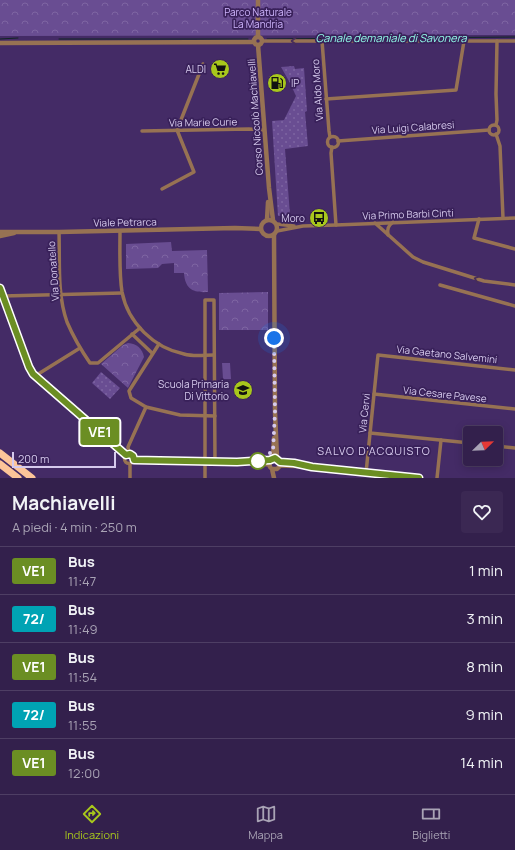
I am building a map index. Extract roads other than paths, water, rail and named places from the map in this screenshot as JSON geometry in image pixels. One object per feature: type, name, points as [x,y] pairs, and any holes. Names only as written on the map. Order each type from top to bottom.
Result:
[{"type":"highway","points":[[0,453],[32,478]]},
{"type":"highway","points":[[0,464],[18,478]]},
{"type":"street","name":"Corso Niccolò Machiavelli","points":[[258,0],[258,41],[264,130],[269,188],[275,222]]},
{"type":"street","points":[[2,43],[36,41],[59,43]]},
{"type":"street","name":"Via Aldo Moro","points":[[322,41],[328,131],[330,137]]},
{"type":"street","points":[[326,99],[456,90],[464,41]]},
{"type":"street","points":[[497,41],[496,94],[498,120],[496,125],[499,131],[496,134],[500,146],[503,218]]},
{"type":"street","points":[[2,43],[515,41]]},
{"type":"street","points":[[162,189],[194,172],[177,130],[203,64]]},
{"type":"street","points":[[496,125],[491,126],[489,130],[491,134],[496,134]]},
{"type":"street","name":"Via Marie Curie","points":[[142,131],[264,130]]},
{"type":"street","name":"Via Luigi Calabresi","points":[[338,141],[489,130]]},
{"type":"street","points":[[332,147],[336,146],[338,141],[335,137],[330,137],[328,142],[332,147],[331,160],[336,225]]},
{"type":"street","name":"Corso Niccolò Machiavelli","points":[[267,220],[269,188]]},
{"type":"street","name":"Via Primo Barbi Cinti","points":[[275,222],[303,226],[515,218]]},
{"type":"street","points":[[479,219],[474,238],[515,249]]},
{"type":"street","points":[[274,270],[268,236],[263,233],[261,227],[267,220],[275,222],[276,233],[274,270],[275,478]]},
{"type":"street","points":[[388,235],[389,226],[393,222]]},
{"type":"street","points":[[375,223],[413,257],[423,262],[484,281],[515,285]]},
{"type":"street","name":"Via Primo Barbi Cinti","points":[[276,233],[303,226]]},
{"type":"street","name":"Viale Petrarca","points":[[0,232],[120,231],[261,227]]},
{"type":"street","points":[[120,231],[122,293],[130,312],[140,328],[167,349],[185,355],[214,355]]},
{"type":"street","name":"Viale Petrarca","points":[[0,236],[16,232]]},
{"type":"street","name":"Via Donatello","points":[[59,232],[61,295],[67,322],[80,348],[90,362],[98,363],[140,328]]},
{"type":"street","points":[[268,236],[276,233]]},
{"type":"street","points":[[440,285],[515,306]]},
{"type":"street","points":[[0,288],[2,299],[29,367],[35,376],[128,455],[133,456],[134,460]]},
{"type":"street","points":[[2,299],[122,293]]},
{"type":"street","points":[[205,478],[205,300],[214,300],[215,462]]},
{"type":"street","points":[[132,334],[152,353]]},
{"type":"street","points":[[159,344],[129,391],[131,398],[146,407],[180,415],[215,416]]},
{"type":"street","points":[[35,376],[80,348]]},
{"type":"street","name":"Via Gaetano Salvemini","points":[[378,355],[515,370]]},
{"type":"street","name":"Via Cervi","points":[[366,473],[378,355]]},
{"type":"street","name":"Via Cesare Pavese","points":[[374,394],[515,409]]},
{"type":"street","points":[[130,464],[125,461],[128,455],[128,447],[146,407]]},
{"type":"street","points":[[370,433],[463,442]]},
{"type":"street","points":[[437,478],[441,440]]},
{"type":"street","points":[[503,447],[515,448]]},
{"type":"street","points":[[130,478],[130,464],[134,460],[275,463],[419,478]]},
{"type":"waterway","name":"Canale demaniale di Savonera","points":[[267,39],[515,37]]},
{"type":"waterway","name":"Canale demaniale di Savonera","points":[[0,39],[18,38]]},
{"type":"waterway","name":"Canale demaniale di Savonera","points":[[59,39],[248,39]]},
{"type":"place","name":"ALDI","points":[[220,69]]},
{"type":"place","name":"IP","points":[[277,83]]},
{"type":"place","name":"Moro","points":[[319,218]]},
{"type":"place","name":"Scuola Primaria Di Vittorio","points":[[243,390]]},
{"type":"district","name":"SALVO D'ACQUISTO","points":[[374,451]]},
{"type":"park label","name":"Parco Naturale La Mandria","points":[[258,18]]}]
